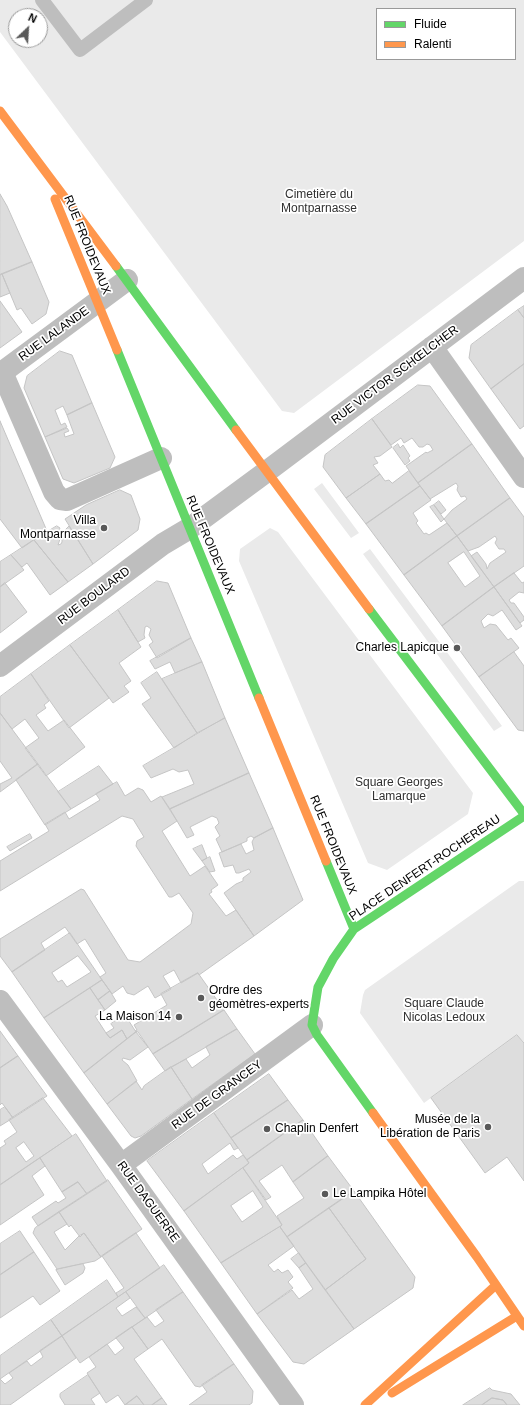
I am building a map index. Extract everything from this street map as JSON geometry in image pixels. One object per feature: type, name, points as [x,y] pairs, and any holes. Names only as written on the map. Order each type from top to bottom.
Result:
[{"type":"main road","name":"RUE FROIDEVAUX","points":[[0,111],[127,280],[266,472],[524,815]]},
{"type":"main road","name":"RUE FROIDEVAUX","points":[[44,170],[354,929]]},
{"type":"main road","name":"PLACE DENFERT-ROCHEREAU","points":[[312,1025],[313,1010],[318,987],[333,960],[354,929],[524,815]]},
{"type":"main road","points":[[312,1025],[320,1040],[524,1326]]},
{"type":"main road","points":[[365,1405],[496,1285]]},
{"type":"main road","points":[[372,1405],[518,1316]]},
{"type":"street","name":"RUE VICTOR SCHŒLCHER","points":[[190,528],[524,278]]},
{"type":"street","name":"RUE LALANDE","points":[[1,373],[127,280]]},
{"type":"street","points":[[432,347],[524,477]]},
{"type":"street","points":[[1,373],[54,492],[60,498],[67,500],[161,458]]},
{"type":"street","name":"RUE BOULARD","points":[[0,666],[163,544],[190,528]]},
{"type":"street","name":"RUE DAGUERRE","points":[[0,1001],[121,1165],[293,1405]]},
{"type":"street","name":"RUE DE GRANCEY","points":[[121,1165],[312,1025]]},
{"type":"lane","points":[[42,0],[80,50],[146,0]]},
{"type":"green space","name":"Cimetière du Montparnasse","points":[[0,0],[524,0],[524,241],[294,413],[282,411],[12,48],[48,48],[48,8],[8,8],[8,43],[0,32]]},
{"type":"green space","points":[[322,483],[359,533],[351,538],[314,489]]},
{"type":"green space","name":"Square Georges Lamarque","points":[[270,528],[278,532],[473,793],[468,814],[387,870],[368,863],[239,561],[240,549]]},
{"type":"green space","points":[[370,549],[502,726],[494,731],[363,554]]},
{"type":"green space","name":"Square Claude Nicolas Ledoux","points":[[519,881],[524,881],[524,1042],[517,1035],[424,1103],[360,1013],[365,990]]},
{"type":"building","points":[[0,194],[7,206],[32,262],[0,275]]},
{"type":"building","points":[[32,262],[49,302],[46,314],[32,324],[21,308],[17,310],[2,274]]},
{"type":"building","points":[[2,274],[10,293],[0,297],[0,275]]},
{"type":"building","points":[[0,301],[22,332],[0,348]]},
{"type":"building","points":[[524,306],[524,318],[518,310]]},
{"type":"building","points":[[518,310],[524,318],[524,364],[491,389],[469,358],[471,345]]},
{"type":"building","points":[[60,351],[72,355],[92,403],[67,415],[63,406],[55,410],[61,425],[65,423],[67,427],[45,437],[24,388],[27,376]]},
{"type":"building","points":[[524,364],[524,426],[520,429],[491,389]]},
{"type":"building","points":[[418,385],[430,386],[472,444],[418,483],[406,466],[426,452],[427,453],[433,450],[430,445],[427,444],[423,447],[419,447],[412,438],[404,443],[401,438],[391,445],[372,419]]},
{"type":"building","points":[[92,403],[115,457],[110,468],[74,483],[63,479],[45,437],[67,428],[69,431],[64,433],[65,437],[74,434],[67,415]]},
{"type":"building","points":[[372,419],[392,447],[380,456],[374,457],[378,463],[373,465],[380,474],[346,498],[323,467],[325,455]]},
{"type":"building","points":[[0,421],[47,531],[22,548],[0,519]]},
{"type":"building","points":[[398,444],[400,448],[403,445],[410,456],[408,458],[410,461],[405,465],[393,448]]},
{"type":"building","points":[[472,444],[510,498],[457,536],[444,519],[452,510],[467,499],[465,496],[461,497],[457,490],[458,486],[456,483],[430,499],[418,483]]},
{"type":"building","points":[[409,471],[420,486],[366,524],[346,498],[380,474],[385,481],[389,480],[392,483]]},
{"type":"building","points":[[420,486],[431,500],[413,513],[418,521],[416,523],[424,534],[426,533],[429,535],[447,523],[457,536],[404,575],[366,524]]},
{"type":"building","name":"Villa Montparnasse","points":[[120,490],[131,495],[140,519],[138,530],[93,564],[65,519],[86,505]]},
{"type":"building","points":[[510,498],[524,517],[524,566],[494,587],[471,556],[477,552],[486,564],[487,569],[490,563],[506,552],[504,549],[499,549],[495,543],[497,539],[495,536],[479,547],[468,551],[457,536]]},
{"type":"building","points":[[439,501],[446,510],[441,514],[434,505]]},
{"type":"building","points":[[434,505],[444,519],[441,522],[430,507]]},
{"type":"building","points":[[57,526],[60,528],[56,537],[60,539],[58,545],[62,542],[62,533],[69,526],[93,564],[68,582],[34,540]]},
{"type":"building","points":[[457,536],[494,587],[442,626],[404,575]],"holes":[[[464,552],[480,576],[465,587],[448,563]]]},
{"type":"building","points":[[34,540],[68,582],[50,595],[27,563],[22,567],[11,555]]},
{"type":"building","points":[[11,555],[24,570],[0,587],[0,562]]},
{"type":"building","points":[[514,573],[522,583],[524,582],[524,593],[519,592],[509,600],[511,603],[514,603],[524,617],[524,620],[520,623],[494,587]]},
{"type":"building","points":[[157,581],[168,583],[191,638],[157,658],[149,645],[153,642],[149,635],[151,629],[147,626],[145,627],[145,638],[138,642],[118,610]]},
{"type":"building","points":[[5,583],[27,612],[0,633],[0,587]]},
{"type":"building","points":[[494,587],[522,626],[516,630],[502,610],[493,616],[488,614],[481,621],[484,628],[490,624],[496,625],[508,640],[511,638],[519,648],[479,677],[442,626]]},
{"type":"building","points":[[118,610],[141,647],[119,663],[131,681],[124,686],[129,692],[113,703],[70,645]]},
{"type":"building","points":[[191,638],[202,662],[175,673],[170,662],[155,669],[150,661]]},
{"type":"building","points":[[70,645],[109,698],[69,728],[31,674]]},
{"type":"building","points":[[514,652],[524,666],[524,731],[518,730],[479,677]]},
{"type":"building","points":[[202,662],[225,718],[197,733],[162,679]]},
{"type":"building","points":[[157,672],[197,733],[174,748],[142,704],[151,698],[141,683]]},
{"type":"building","points":[[31,674],[49,701],[44,705],[46,708],[36,715],[48,731],[64,720],[85,747],[46,776],[25,748],[39,738],[25,719],[12,729],[0,713],[0,697]]},
{"type":"building","points":[[0,713],[38,764],[0,792],[0,784],[12,778],[0,761]]},
{"type":"building","points":[[225,718],[249,773],[170,809],[162,797],[194,784],[188,770],[179,772],[173,769],[151,778],[143,766]]},
{"type":"building","points":[[38,764],[71,809],[45,825],[16,780]]},
{"type":"building","points":[[99,766],[113,784],[71,809],[58,792]]},
{"type":"building","points":[[249,773],[273,828],[254,838],[251,836],[247,838],[247,841],[222,852],[216,839],[220,836],[215,827],[219,823],[217,818],[212,816],[190,827],[194,835],[187,838],[170,809]]},
{"type":"building","points":[[117,782],[125,796],[138,788],[143,790],[151,802],[161,796],[177,821],[162,831],[190,876],[205,866],[218,885],[211,890],[212,892],[209,894],[226,916],[236,910],[254,936],[199,975],[198,973],[181,983],[174,970],[163,976],[171,989],[155,998],[148,986],[134,995],[127,993],[123,986],[112,994],[100,977],[106,973],[85,939],[77,944],[65,927],[41,943],[45,950],[12,972],[0,956],[0,939],[81,889],[84,890],[128,960],[140,962],[191,924],[193,913],[179,893],[169,897],[136,846],[137,841],[144,837],[133,819],[122,816],[0,891],[0,861],[49,831],[45,824],[65,812],[69,819],[100,800],[96,794]]},
{"type":"building","points":[[273,828],[303,900],[254,936],[224,893],[236,884],[243,881],[243,878],[251,872],[249,869],[236,873],[233,865],[224,867],[219,853],[241,844],[246,854],[254,850],[252,842],[254,838]]},
{"type":"building","points":[[30,834],[32,838],[10,851],[7,847]]},
{"type":"building","points":[[202,845],[207,858],[202,861],[193,849]]},
{"type":"building","points":[[210,857],[215,871],[210,872],[202,861]]},
{"type":"building","points":[[70,933],[102,980],[44,1018],[12,972]],"holes":[[[78,956],[91,972],[67,987],[62,980],[58,982],[52,973]]]},
{"type":"building","name":"La Maison 14","points":[[198,973],[224,1010],[153,1054],[138,1032],[135,1031],[137,1030],[134,1025],[167,1005],[161,994]]},
{"type":"building","points":[[102,980],[110,991],[98,1000],[90,988]]},
{"type":"building","points":[[90,988],[105,1010],[95,1016],[106,1033],[110,1038],[122,1030],[127,1039],[84,1073],[44,1018]]},
{"type":"building","points":[[110,991],[116,1001],[105,1010],[98,1000]]},
{"type":"building","points":[[224,1010],[237,1029],[165,1071],[153,1054]]},
{"type":"building","points":[[125,1015],[136,1032],[127,1039],[122,1030],[110,1038],[106,1033],[114,1028],[111,1024]]},
{"type":"building","points":[[237,1029],[255,1054],[192,1099],[171,1067],[186,1059],[192,1068],[210,1055],[206,1047]]},
{"type":"building","points":[[0,1031],[18,1056],[0,1068]]},
{"type":"building","points":[[136,1032],[148,1047],[130,1060],[123,1058],[122,1060],[128,1065],[137,1081],[107,1104],[84,1073]]},
{"type":"building","name":"Musée de la Libération de Paris","points":[[517,1035],[524,1043],[524,1181],[507,1157],[485,1173],[431,1098]]},
{"type":"building","points":[[18,1056],[47,1096],[13,1118],[2,1103],[0,1105],[0,1068]]},
{"type":"building","points":[[171,1067],[192,1099],[141,1136],[135,1138],[131,1136],[107,1104],[136,1081],[142,1090],[144,1086]]},
{"type":"building","points":[[269,1074],[288,1100],[231,1138],[214,1113]]},
{"type":"building","points":[[43,1098],[72,1136],[0,1185],[0,1148],[6,1144],[4,1141],[17,1132],[9,1120]],"holes":[[[24,1142],[34,1156],[26,1162],[16,1148]]]},
{"type":"building","name":"Chaplin Denfert","points":[[288,1100],[303,1120],[247,1160],[231,1138]]},
{"type":"building","points":[[5,1107],[13,1118],[0,1126],[0,1110]]},
{"type":"building","points":[[214,1113],[238,1148],[234,1150],[230,1143],[202,1164],[208,1174],[233,1155],[237,1159],[243,1155],[249,1163],[184,1211],[147,1161]]},
{"type":"building","points":[[303,1120],[328,1156],[293,1182],[282,1165],[259,1181],[271,1197],[266,1200],[243,1168],[249,1163],[247,1160]]},
{"type":"building","points":[[76,1134],[107,1181],[87,1194],[78,1182],[62,1192],[40,1158]]},
{"type":"building","name":"Le Lampika Hôtel","points":[[328,1156],[354,1191],[287,1237],[280,1227],[282,1225],[277,1216],[304,1198],[293,1182]]},
{"type":"building","points":[[40,1158],[45,1166],[32,1176],[44,1195],[0,1225],[0,1185]]},
{"type":"building","points":[[243,1168],[282,1225],[221,1263],[184,1211]],"holes":[[[253,1191],[263,1207],[242,1222],[231,1206]]]},
{"type":"building","points":[[108,1180],[142,1229],[101,1257],[84,1233],[80,1237],[71,1225],[69,1227],[59,1212]]},
{"type":"building","points":[[78,1182],[87,1194],[38,1226],[32,1217],[56,1201],[58,1203],[66,1198],[62,1192]]},
{"type":"building","points":[[354,1191],[415,1277],[413,1288],[354,1329],[325,1290],[366,1259],[329,1208]]},
{"type":"building","points":[[329,1208],[366,1259],[325,1290],[287,1237]]},
{"type":"building","points":[[59,1212],[67,1224],[54,1232],[65,1250],[84,1233],[101,1257],[95,1261],[57,1269],[33,1233],[35,1228]]},
{"type":"building","points":[[280,1227],[294,1246],[268,1265],[274,1272],[278,1269],[282,1273],[288,1270],[293,1277],[288,1282],[293,1288],[257,1314],[221,1263]]},
{"type":"building","points":[[20,1231],[34,1252],[0,1275],[0,1244]]},
{"type":"building","points":[[136,1233],[160,1268],[118,1297],[116,1293],[124,1288],[102,1256]]},
{"type":"building","points":[[34,1252],[60,1291],[40,1305],[33,1296],[0,1318],[0,1275]]},
{"type":"building","points":[[299,1253],[306,1263],[299,1268],[291,1259]]},
{"type":"building","points":[[306,1263],[354,1329],[304,1364],[293,1362],[257,1314],[292,1290],[299,1299],[313,1289],[299,1268]]},
{"type":"building","points":[[83,1264],[85,1268],[83,1273],[65,1285],[56,1270]]},
{"type":"building","points":[[164,1265],[183,1292],[145,1318],[126,1292]]},
{"type":"building","points":[[107,1280],[118,1297],[62,1336],[51,1320]]},
{"type":"building","points":[[126,1292],[130,1298],[116,1308],[122,1316],[136,1307],[145,1318],[80,1363],[62,1336]]},
{"type":"building","points":[[183,1292],[234,1364],[200,1387],[195,1386],[162,1339],[148,1349],[132,1327],[147,1317],[155,1327],[164,1321],[156,1310]]},
{"type":"building","points":[[51,1320],[62,1336],[0,1379],[0,1356]]},
{"type":"building","points":[[132,1327],[148,1349],[134,1359],[162,1398],[152,1405],[144,1405],[137,1396],[125,1405],[118,1395],[106,1403],[87,1373],[96,1367],[89,1357],[107,1344],[115,1355],[124,1348],[116,1338]]},
{"type":"building","points":[[62,1336],[76,1358],[10,1405],[0,1405],[0,1379],[5,1384],[13,1378],[9,1373],[27,1361],[31,1366],[43,1357],[40,1351]]},
{"type":"building","points":[[234,1364],[253,1391],[252,1403],[249,1405],[189,1405],[207,1392],[202,1385]]},
{"type":"building","points":[[88,1375],[100,1393],[91,1399],[95,1405],[65,1405],[60,1397],[60,1394]]},
{"type":"building","points":[[490,1388],[492,1390],[511,1394],[520,1405],[507,1405],[503,1400],[492,1398],[482,1405],[463,1405]]},
{"type":"building","points":[[137,1396],[144,1405],[125,1405]]},
{"type":"building","points":[[162,1398],[167,1405],[152,1405]]},
{"type":"building","points":[[492,1398],[503,1400],[507,1405],[482,1405]]},
{"type":"traffic: fast","points":[[116,266],[236,430]]},
{"type":"traffic: fast","points":[[117,350],[259,698]]},
{"type":"traffic: fast","points":[[369,609],[524,814]]},
{"type":"traffic: fast","points":[[373,1113],[317,1035],[312,1025],[318,987],[333,959],[354,929],[524,816]]},
{"type":"traffic: fast","points":[[326,861],[354,929]]},
{"type":"traffic: slow","points":[[0,111],[116,266]]},
{"type":"traffic: slow","points":[[55,199],[117,350]]},
{"type":"traffic: slow","points":[[236,430],[369,609]]},
{"type":"traffic: slow","points":[[259,698],[326,861]]},
{"type":"traffic: slow","points":[[373,1113],[477,1257],[524,1326]]},
{"type":"traffic: slow","points":[[365,1405],[496,1285]]},
{"type":"traffic: slow","points":[[392,1393],[517,1316]]},
{"type":"place","name":"Villa Montparnasse","points":[[104,528]]},
{"type":"place","name":"Charles Lapicque","points":[[457,648]]},
{"type":"place","name":"Ordre des géomètres-experts","points":[[201,998]]},
{"type":"place","name":"La Maison 14","points":[[179,1017]]},
{"type":"place","name":"Musée de la Libération de Paris","points":[[488,1127]]},
{"type":"place","name":"Chaplin Denfert","points":[[267,1129]]},
{"type":"place","name":"Le Lampika Hôtel","points":[[325,1194]]}]
